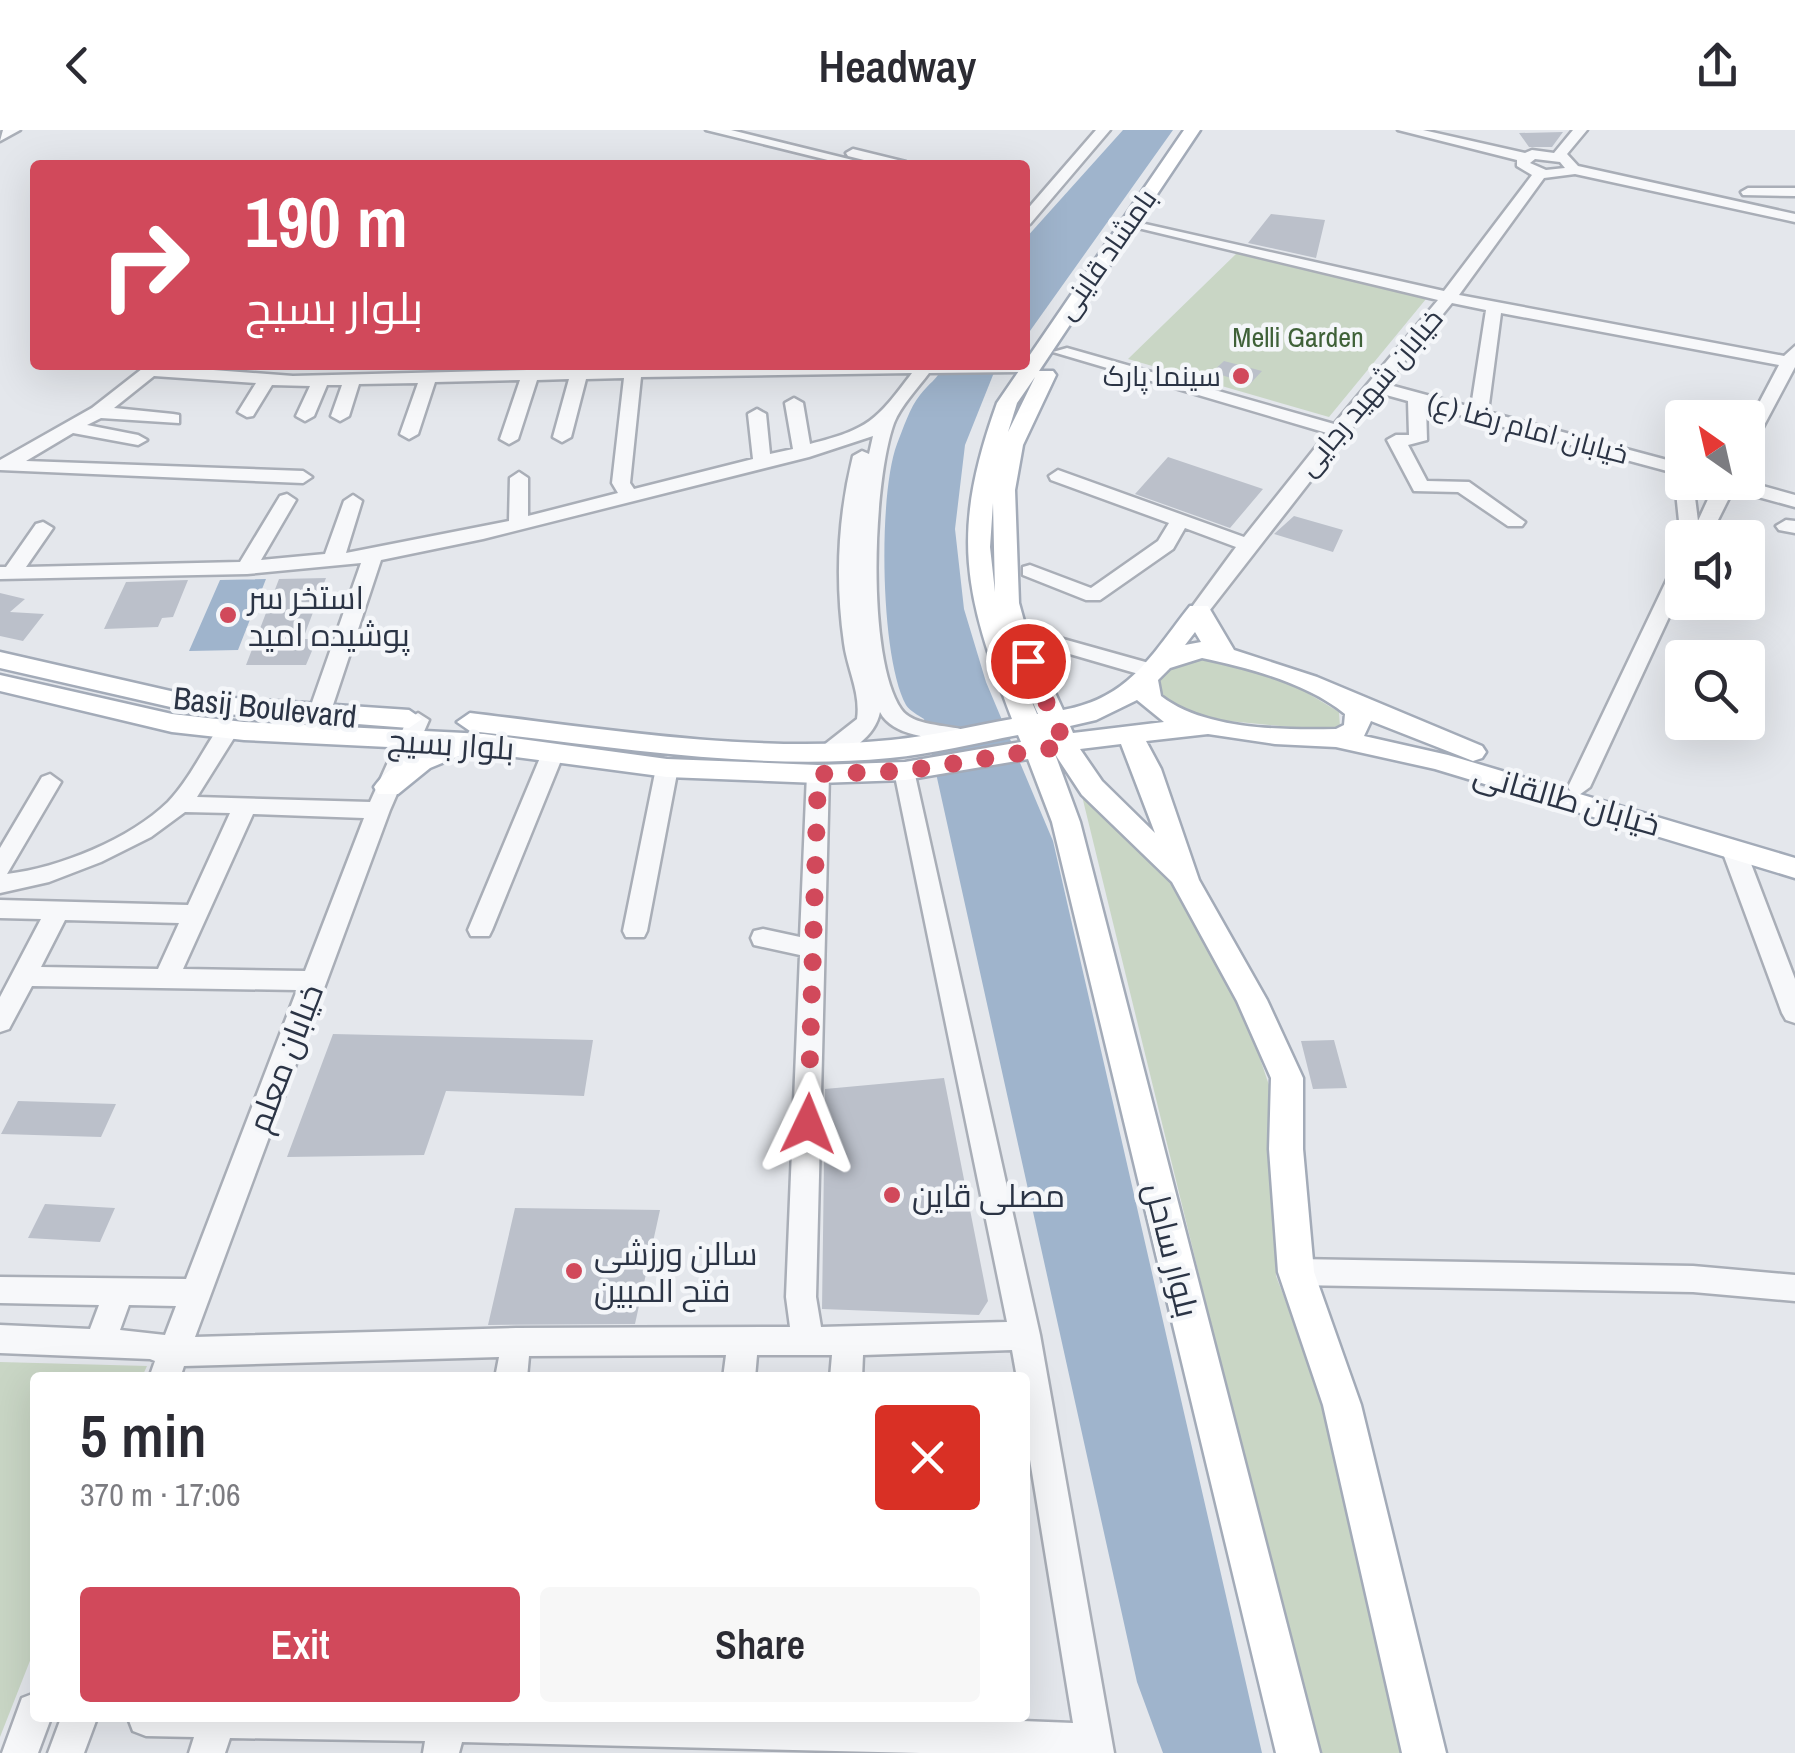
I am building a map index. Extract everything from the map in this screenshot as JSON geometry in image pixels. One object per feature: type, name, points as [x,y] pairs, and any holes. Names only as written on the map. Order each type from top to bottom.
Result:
[{"type":"main road","name":"بامشاد قاینی","points":[[1003,633],[1007,604],[1004,490],[1012,446],[1030,402],[1145,228],[1192,130]]},
{"type":"main road","name":"بامشاد قاینی","points":[[1030,365],[1164,184],[1209,130]]},
{"type":"main road","name":"بامشاد قاینی","points":[[1027,370],[1001,417],[982,487],[980,558],[983,605],[1003,633],[1045,734]]},
{"type":"main road","points":[[1045,734],[1114,704],[1152,671],[1199,611],[1210,637],[1224,654]]},
{"type":"main road","points":[[1152,671],[1191,651],[1224,654]]},
{"type":"main road","name":"خیابان طالقانی","points":[[1224,654],[1578,794],[1795,868]]},
{"type":"main road","name":"Basij Boulevard","points":[[0,660],[188,703],[319,714],[414,729],[709,748],[822,763]]},
{"type":"main road","points":[[1152,671],[1150,698],[1163,712],[1206,726]]},
{"type":"main road","name":"بلوار بسیج","points":[[0,683],[172,722],[228,730],[414,729],[553,754],[667,768],[898,760],[957,736],[1045,734]]},
{"type":"main road","points":[[1336,738],[1349,735],[1361,720],[1350,703]]},
{"type":"main road","points":[[898,760],[1045,734],[1130,735],[1206,726]]},
{"type":"main road","name":"خیابان طالقانی","points":[[1206,726],[1336,738],[1578,794],[1795,856]]},
{"type":"main road","points":[[1045,734],[1092,788],[1185,880]]},
{"type":"main road","name":"بلوار ساحل","points":[[1045,734],[1298,1753]]},
{"type":"main road","points":[[1130,735],[1147,769],[1185,880],[1252,1000],[1288,1078],[1286,1148],[1296,1272],[1342,1405],[1424,1753]]},
{"type":"main road","points":[[383,799],[437,754],[484,743]]},
{"type":"street","points":[[0,137],[14,130]]},
{"type":"street","points":[[713,130],[844,160]]},
{"type":"street","points":[[751,130],[880,160]]},
{"type":"street","points":[[1032,198],[1090,130]]},
{"type":"street","points":[[1032,198],[1104,130]]},
{"type":"street","points":[[1405,130],[1524,157],[1558,156],[1568,160],[1573,168]]},
{"type":"street","points":[[1558,156],[1580,130]]},
{"type":"street","points":[[1524,157],[1524,166],[1541,173],[1559,174],[1573,168],[1795,218]]},
{"type":"street","name":"خیابان شهید رجایی","points":[[1199,611],[1335,430],[1446,300],[1541,173]]},
{"type":"street","points":[[1748,192],[1795,192]]},
{"type":"street","points":[[1145,228],[1494,310],[1714,350],[1792,356],[1765,408]]},
{"type":"street","points":[[1479,415],[1494,310]]},
{"type":"street","points":[[1061,352],[1335,430]]},
{"type":"street","points":[[2,467],[98,412],[151,370]]},
{"type":"street","points":[[167,370],[321,380],[428,378],[468,371],[530,376],[566,371],[644,370],[621,483],[628,494]]},
{"type":"street","points":[[6,573],[247,568],[373,556],[518,524],[860,436],[886,420],[927,370]]},
{"type":"street","points":[[562,437],[566,371]]},
{"type":"street","points":[[246,412],[266,374]]},
{"type":"street","points":[[509,439],[530,376]]},
{"type":"street","points":[[409,434],[428,378]]},
{"type":"street","points":[[340,416],[352,379]]},
{"type":"street","points":[[305,416],[321,380]]},
{"type":"street","name":"خیابان امام رضا (ع)","points":[[1373,386],[1665,465]]},
{"type":"street","points":[[1417,398],[1418,440],[1396,440],[1421,487],[1462,486],[1516,522]]},
{"type":"street","points":[[794,403],[803,453]]},
{"type":"street","points":[[98,412],[173,419]]},
{"type":"street","points":[[757,414],[762,460]]},
{"type":"street","points":[[883,708],[873,635],[868,548],[870,494],[886,420]]},
{"type":"street","points":[[73,428],[138,440]]},
{"type":"street","points":[[860,436],[864,446],[852,490],[850,526],[854,646],[883,708],[910,726],[957,736]]},
{"type":"street","points":[[2,467],[304,477]]},
{"type":"street","points":[[1058,476],[1246,544]]},
{"type":"street","points":[[518,524],[520,478]]},
{"type":"street","points":[[1765,493],[1795,501]]},
{"type":"street","points":[[247,568],[287,500]]},
{"type":"street","points":[[332,560],[353,501]]},
{"type":"street","points":[[1030,571],[1093,596],[1166,545],[1180,521]]},
{"type":"street","points":[[6,573],[42,528]]},
{"type":"street","points":[[319,714],[373,556]]},
{"type":"street","points":[[1578,794],[1665,605]]},
{"type":"street","points":[[1062,645],[1152,671]]},
{"type":"street","points":[[808,1343],[801,1297],[822,763],[883,708]]},
{"type":"street","name":"خیابان معلم","points":[[169,1364],[383,799],[414,729]]},
{"type":"street","points":[[0,884],[21,884],[45,877],[152,825],[178,804],[228,730]]},
{"type":"street","points":[[480,930],[553,754]]},
{"type":"street","points":[[161,1722],[212,1736],[446,1731],[1008,1736],[1095,1748],[1025,1334],[898,760]]},
{"type":"street","points":[[635,931],[667,768]]},
{"type":"street","points":[[0,868],[50,782]]},
{"type":"street","points":[[178,804],[244,808],[383,799]]},
{"type":"street","points":[[165,981],[244,808]]},
{"type":"street","points":[[1733,848],[1795,1013]]},
{"type":"street","points":[[0,909],[197,914]]},
{"type":"street","points":[[0,1022],[57,912]]},
{"type":"street","points":[[763,938],[815,950]]},
{"type":"street","points":[[24,976],[314,981]]},
{"type":"street","points":[[1296,1272],[1693,1279],[1782,1288]]},
{"type":"street","points":[[0,1290],[197,1292]]},
{"type":"street","points":[[100,1343],[118,1293]]},
{"type":"street","points":[[0,1339],[150,1345],[169,1364],[290,1346],[913,1342],[1025,1334]]},
{"type":"street","points":[[740,1372],[743,1341]]},
{"type":"street","points":[[511,1372],[516,1342]]},
{"type":"street","points":[[846,1372],[848,1342]]},
{"type":"street","points":[[20,1753],[31,1722]]},
{"type":"street","points":[[66,1753],[78,1722]]},
{"type":"green space","name":"Melli Garden","points":[[1237,253],[1426,299],[1329,417],[1128,359]]},
{"type":"green space","points":[[1194,654],[1289,682],[1339,712],[1340,727],[1311,729],[1188,717],[1155,693],[1155,677]]},
{"type":"green space","points":[[1087,795],[1169,879],[1249,1026],[1272,1094],[1276,1276],[1327,1409],[1408,1753],[1316,1753],[1082,796]]},
{"type":"green space","points":[[0,1362],[147,1366],[144,1372],[30,1372],[30,1661],[0,1737]]},
{"type":"water","points":[[1123,130],[1173,130],[1030,331],[1030,233]]},
{"type":"water","points":[[941,370],[995,370],[965,445],[955,529],[964,609],[986,682],[1053,841],[1262,1753],[1163,1753],[1137,1682],[924,719],[906,705],[897,682],[885,576],[891,468],[913,406]]},
{"type":"water","name":"استخر سر پوشیده امید","points":[[266,579],[238,650],[189,651],[220,580]]},
{"type":"building","points":[[1563,132],[1552,147],[1529,147],[1519,133]]},
{"type":"building","points":[[1271,214],[1325,220],[1316,258],[1248,243]]},
{"type":"building","name":"سینما پارک","points":[[1224,361],[1262,371],[1250,384],[1212,372]]},
{"type":"building","points":[[1168,457],[1263,489],[1230,528],[1135,494]]},
{"type":"building","points":[[1294,516],[1343,530],[1333,552],[1274,534]]},
{"type":"building","points":[[326,578],[303,639],[317,639],[306,665],[246,665],[279,579]]},
{"type":"building","points":[[188,580],[173,617],[162,618],[158,627],[104,629],[126,582]]},
{"type":"building","points":[[0,593],[25,599],[10,612],[44,614],[23,641],[0,636]]},
{"type":"building","points":[[333,1034],[593,1040],[584,1096],[446,1091],[424,1155],[287,1157]]},
{"type":"building","points":[[1334,1040],[1347,1088],[1313,1089],[1301,1041]]},
{"type":"building","name":"مصلی قاین","points":[[944,1078],[988,1301],[979,1315],[822,1309],[825,1089]]},
{"type":"building","points":[[18,1101],[116,1104],[101,1137],[1,1134]]},
{"type":"building","points":[[45,1204],[115,1208],[100,1242],[28,1238]]},
{"type":"building","name":"سالن ورزشی فتح المبین","points":[[515,1208],[660,1210],[635,1324],[488,1325]]},
{"type":"place","name":"سینما پارک","points":[[1241,376]]},
{"type":"place","name":"استخر سر پوشیده امید","points":[[228,615]]},
{"type":"place","name":"مصلی قاین","points":[[892,1195]]},
{"type":"place","name":"سالن ورزشی فتح المبین","points":[[574,1271]]},
{"type":"route","points":[[808,1124],[818,774],[905,771],[1066,746],[1028,661]]}]
